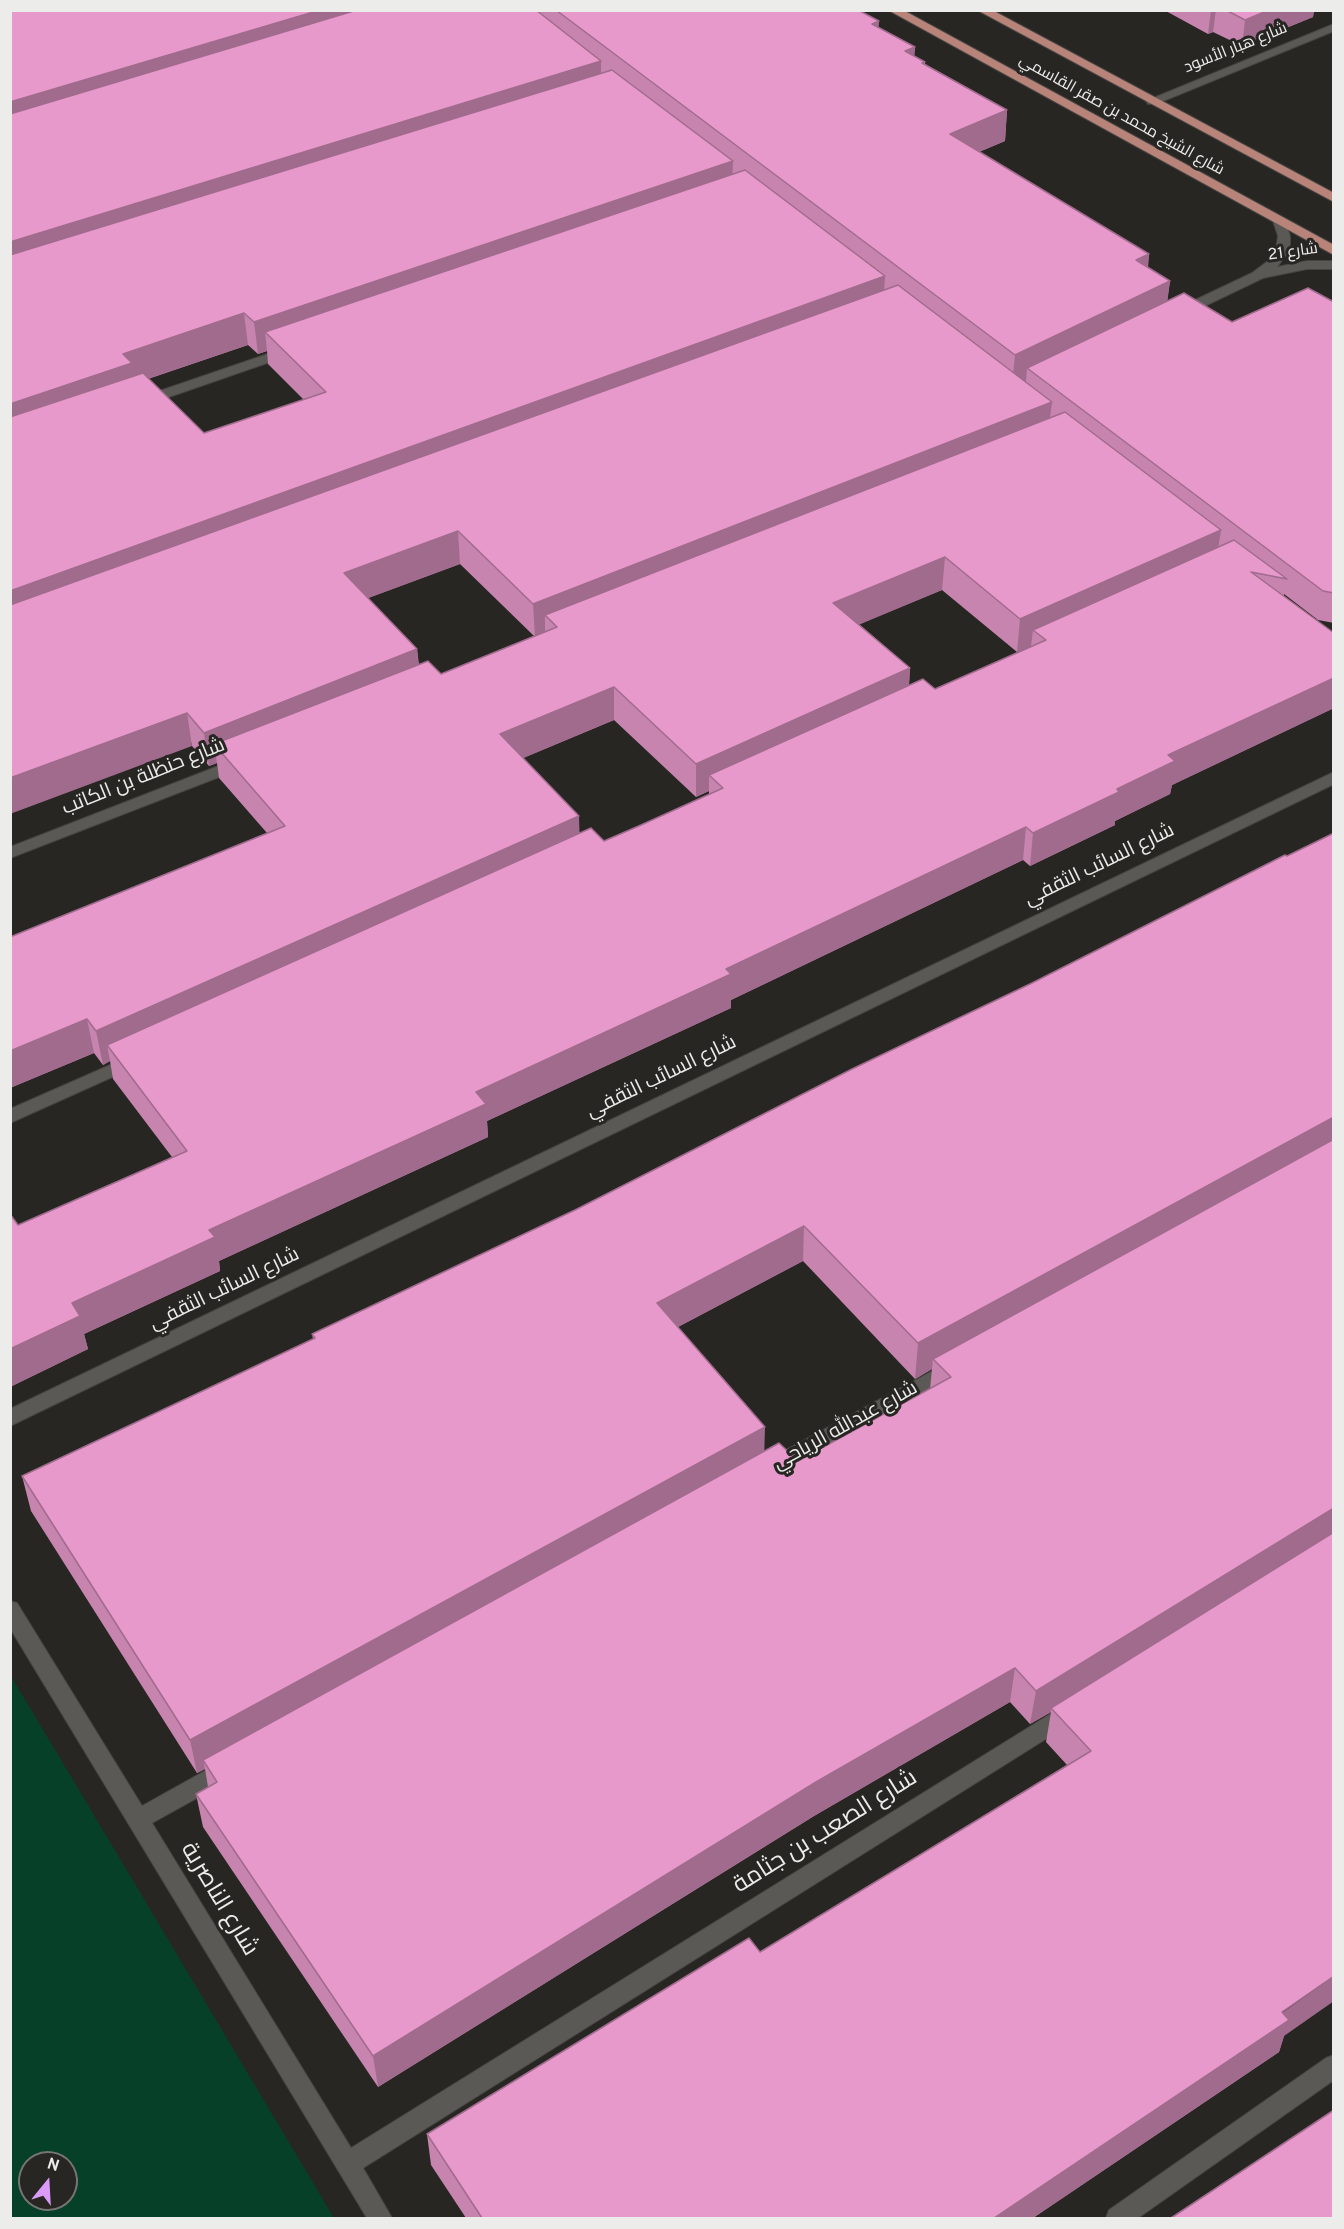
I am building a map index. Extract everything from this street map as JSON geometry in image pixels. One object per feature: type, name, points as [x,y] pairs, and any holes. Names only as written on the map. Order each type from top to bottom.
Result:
[{"type":"main road","name":"شارع الشيخ محمد بن صقر القاسمي","points":[[893,10],[1334,251]]},
{"type":"main road","name":"شارع الشيخ محمد بن صقر القاسمي","points":[[982,10],[1334,198]]},
{"type":"street","name":"شارع هبار الأسود","points":[[1152,101],[1334,27]]},
{"type":"street","name":"شارع 21","points":[[1257,276],[1273,264],[1283,250],[1284,236],[1279,221]]},
{"type":"street","name":"شارع 21","points":[[1171,317],[1257,276],[1290,267],[1334,265]]},
{"type":"street","points":[[128,406],[300,347]]},
{"type":"street","name":"شارع حنظلة بن الكاتب","points":[[10,854],[251,758]]},
{"type":"street","name":"شارع السائب الثقفي","points":[[10,1418],[1334,777]]},
{"type":"street","points":[[10,1117],[144,1056]]},
{"type":"street","name":"شارع عبدالله الرياحي","points":[[758,1476],[970,1358]]},
{"type":"street","name":"شارع الناصرية","points":[[10,1609],[380,2218]]},
{"type":"street","name":"شارع الصعب بن جثامة","points":[[347,2164],[1082,1705]]},
{"type":"street","points":[[138,1819],[243,1761]]},
{"type":"street","points":[[1118,2218],[1334,2066]]},
{"type":"green space","points":[[10,1676],[11,1676],[334,2218],[11,2218]]},
{"type":"building","points":[[10,10],[320,10],[10,102]]},
{"type":"building","points":[[357,10],[536,10],[601,61],[10,242],[10,114]]},
{"type":"building","points":[[556,10],[858,10],[879,21],[872,24],[915,47],[905,51],[925,62],[922,63],[1007,110],[950,134],[1149,254],[1136,260],[1170,281],[1015,355]]},
{"type":"building","points":[[1226,10],[1269,10],[1245,20]]},
{"type":"building","points":[[612,70],[733,161],[254,322],[244,313],[123,354],[132,363],[10,404],[10,255]]},
{"type":"building","points":[[745,170],[885,276],[10,591],[10,417],[143,373],[204,433],[326,392],[265,332]]},
{"type":"building","points":[[898,285],[1052,402],[533,604],[458,531],[344,573],[417,649],[204,733],[187,713],[10,778],[10,605]]},
{"type":"building","points":[[1308,288],[1334,302],[1334,593],[1323,591],[1027,368],[1184,293],[1232,322]]},
{"type":"building","points":[[1065,412],[1221,530],[1020,619],[945,557],[833,603],[910,668],[696,764],[614,687],[500,734],[579,816],[96,1031],[87,1019],[10,1051],[10,937],[285,826],[214,744],[428,661],[441,674],[557,627],[545,615]]},
{"type":"building","points":[[1234,540],[1287,579],[1251,572],[1334,633],[1334,678],[1168,755],[1175,761],[1117,789],[1119,792],[1033,833],[1026,827],[726,969],[731,974],[476,1092],[486,1104],[209,1230],[215,1237],[72,1303],[80,1316],[10,1349],[10,1214],[18,1225],[187,1151],[107,1045],[591,828],[604,841],[641,825],[723,788],[709,775],[923,679],[935,689],[1046,640],[1033,630]]},
{"type":"building","points":[[1334,833],[1334,1117],[918,1343],[804,1226],[657,1303],[765,1427],[190,1740],[22,1476],[315,1338],[312,1334],[575,1210],[852,1069],[1032,983],[1285,855]]},
{"type":"building","points":[[1334,1139],[1334,1508],[1036,1691],[1015,1668],[816,1782],[373,2056],[196,1794],[217,1782],[203,1760],[779,1443],[798,1461],[951,1377],[933,1359]]},
{"type":"building","points":[[1334,1532],[1334,1976],[1282,2012],[1289,2020],[994,2218],[482,2218],[427,2134],[749,1938],[760,1952],[1091,1751],[1051,1708]]},
{"type":"building","points":[[1334,2110],[1334,2218],[1171,2218]]}]
